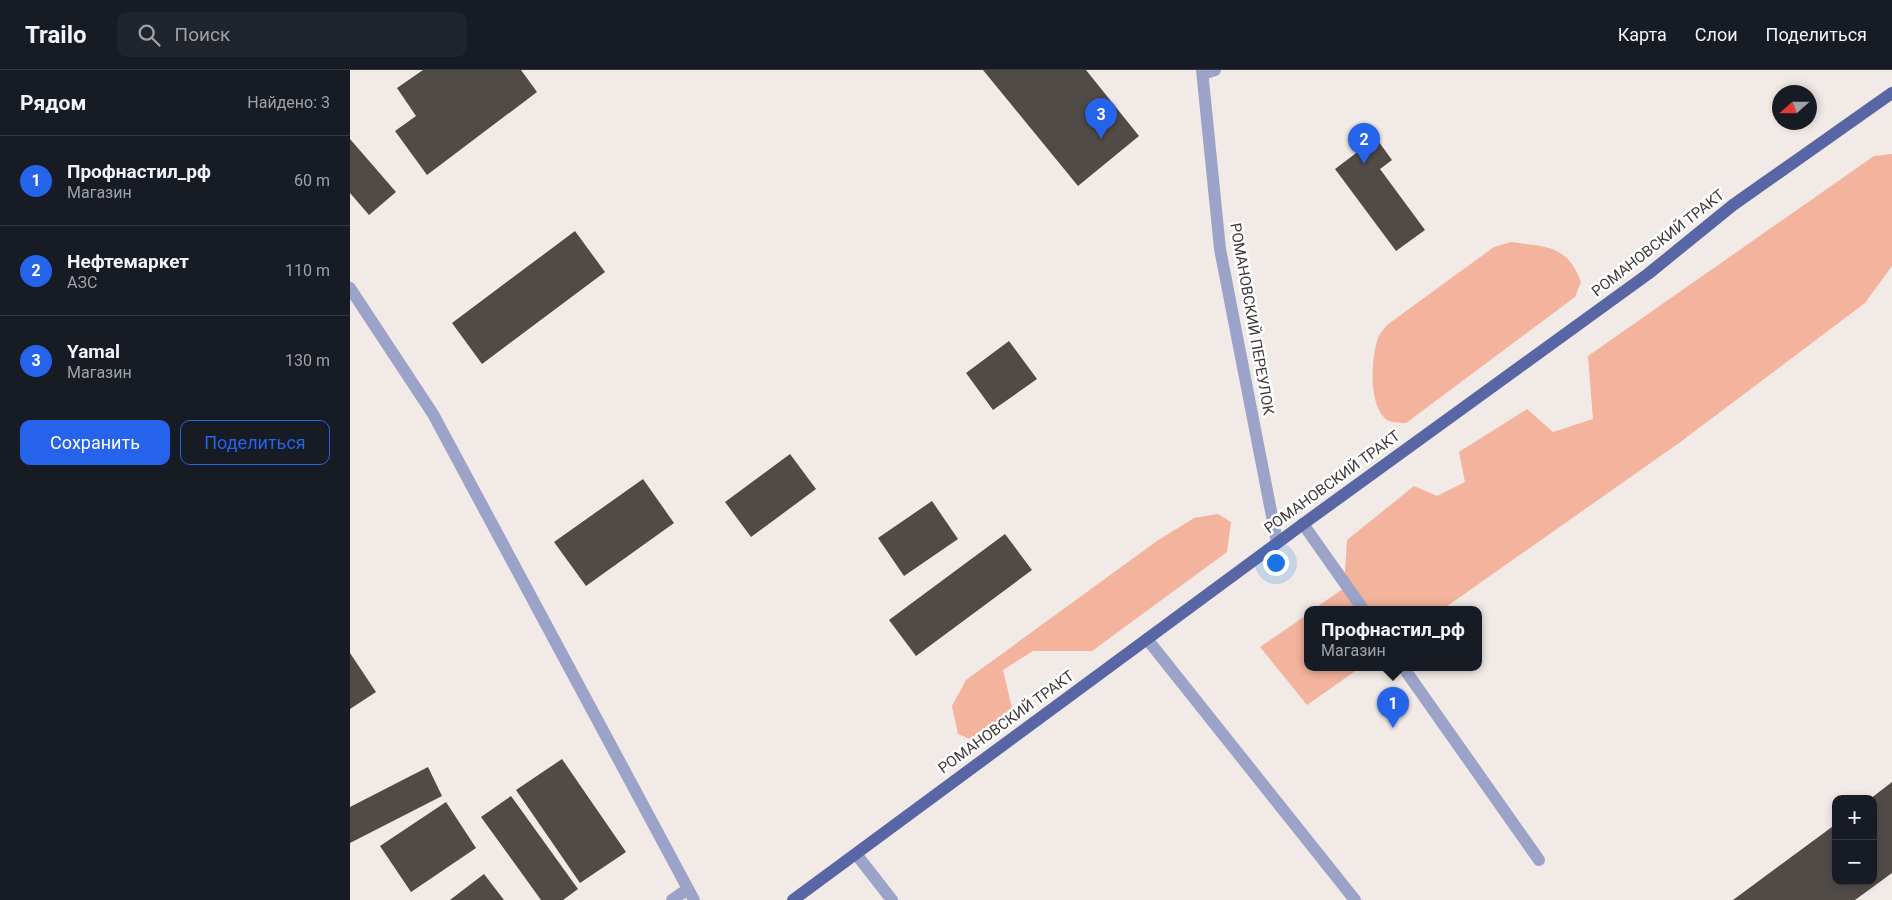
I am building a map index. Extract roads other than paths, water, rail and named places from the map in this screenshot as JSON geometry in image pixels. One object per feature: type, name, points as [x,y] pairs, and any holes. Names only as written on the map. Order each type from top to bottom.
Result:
[{"type":"main road","name":"РОМАНОВСКИЙ ТРАКТ","points":[[793,900],[1277,542],[1648,274],[1733,205],[1892,93]]},
{"type":"street","name":"РОМАНОВСКИЙ ПЕРЕУЛОК","points":[[1207,71],[1220,249],[1277,542]]},
{"type":"street","points":[[350,288],[433,414],[691,894],[672,900]]},
{"type":"street","points":[[1303,524],[1361,606]]},
{"type":"street","points":[[1147,639],[1355,900]]},
{"type":"street","points":[[1406,671],[1539,860]]},
{"type":"street","points":[[856,854],[892,900]]},
{"type":"place","name":"Yamal","points":[[1101,139]]},
{"type":"place","name":"Нефтемаркет","points":[[1364,164]]},
{"type":"place","name":"Профнастил_рф","points":[[1393,728]]}]
